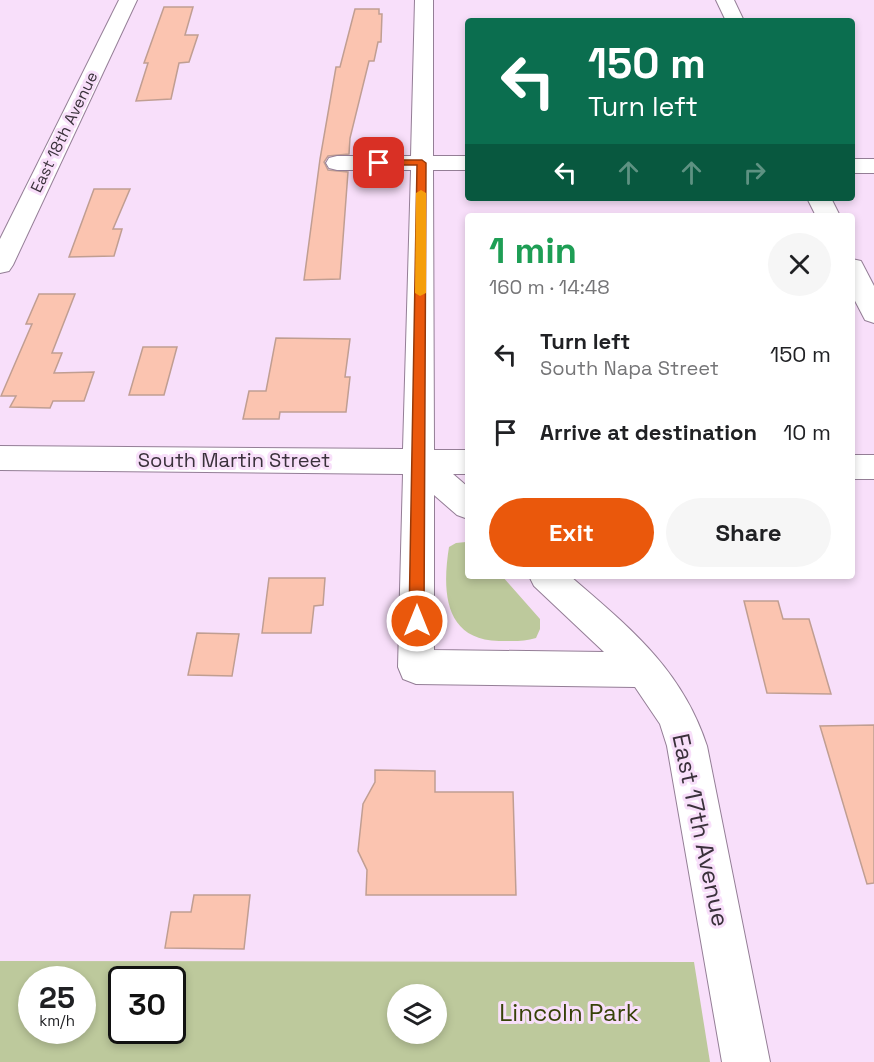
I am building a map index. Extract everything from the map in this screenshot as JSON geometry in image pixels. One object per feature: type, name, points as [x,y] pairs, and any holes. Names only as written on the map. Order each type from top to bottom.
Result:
[{"type":"street","name":"East 18th Avenue","points":[[0,264],[128,0]]},
{"type":"street","points":[[424,0],[416,667],[642,670]]},
{"type":"street","points":[[725,0],[734,18]]},
{"type":"street","points":[[337,163],[465,163]]},
{"type":"street","points":[[855,166],[874,166]]},
{"type":"street","points":[[855,273],[874,314]]},
{"type":"street","name":"South Martin Street","points":[[0,458],[465,462]]},
{"type":"street","points":[[418,462],[465,503]]},
{"type":"street","points":[[855,466],[874,467]]},
{"type":"street","name":"East 17th Avenue","points":[[549,579],[608,632],[660,690],[676,715],[687,746],[746,1062]]},
{"type":"green space","points":[[465,542],[465,579],[505,579],[540,619],[540,629],[536,638],[499,641],[481,638],[467,632],[457,622],[447,596],[446,580],[449,547]]},
{"type":"green space","name":"Lincoln Park","points":[[0,961],[694,962],[710,1062],[0,1062]]},
{"type":"building","points":[[164,7],[193,7],[185,35],[198,35],[189,62],[179,63],[171,99],[136,101],[148,63],[144,63]]},
{"type":"building","points":[[355,9],[379,9],[379,14],[382,14],[381,42],[378,42],[374,61],[369,61],[350,138],[349,154],[328,156],[324,162],[328,170],[348,172],[340,279],[304,280],[320,159],[336,67],[340,67]]},
{"type":"building","points":[[94,189],[130,189],[113,229],[122,229],[114,256],[69,257]]},
{"type":"building","points":[[39,294],[75,294],[52,353],[62,353],[54,373],[94,372],[84,401],[53,401],[50,408],[10,407],[16,396],[1,396],[32,324],[26,324]]},
{"type":"building","points":[[276,338],[350,339],[345,377],[350,377],[346,412],[280,412],[279,419],[243,419],[249,391],[266,391]]},
{"type":"building","points":[[143,347],[177,347],[164,395],[129,395]]},
{"type":"building","points":[[269,578],[325,578],[323,605],[314,606],[311,633],[262,633]]},
{"type":"building","points":[[744,601],[778,601],[783,619],[809,619],[831,694],[767,693]]},
{"type":"building","points":[[197,633],[239,634],[232,676],[188,675]]},
{"type":"building","points":[[874,725],[874,883],[867,884],[820,726]]},
{"type":"building","points":[[375,770],[435,771],[435,792],[513,792],[516,895],[366,895],[367,870],[358,851],[363,804],[375,782]]},
{"type":"building","points":[[194,895],[250,895],[244,949],[165,948],[171,912],[191,912]]},
{"type":"slow traffic","points":[[420,293],[421,193]]},
{"type":"route","points":[[379,163],[422,163],[417,621]]}]
